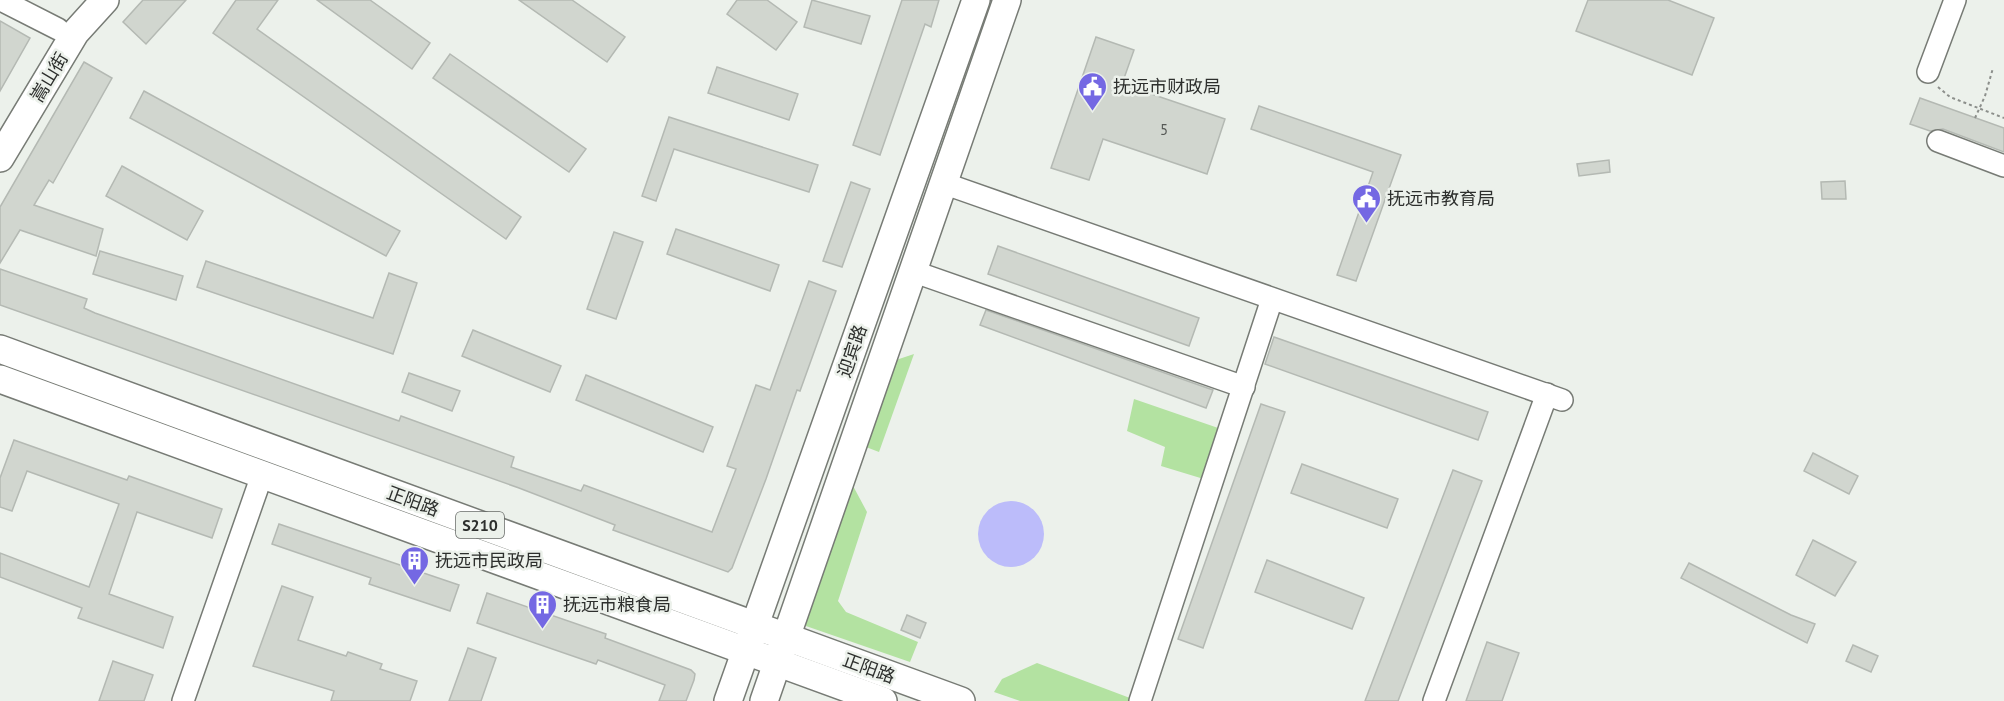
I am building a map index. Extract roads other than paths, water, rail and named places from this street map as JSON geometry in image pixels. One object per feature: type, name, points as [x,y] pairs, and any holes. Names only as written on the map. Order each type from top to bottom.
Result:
[{"type":"main road","name":"嵩山街","points":[[0,130],[58,29],[84,0]]},
{"type":"main road","name":"嵩山街","points":[[0,158],[75,33],[105,0]]},
{"type":"main road","name":"迎宾路","points":[[728,701],[976,0]]},
{"type":"main road","name":"迎宾路","points":[[764,701],[1007,0]]},
{"type":"main road","name":"正阳路","points":[[0,349],[961,701]]},
{"type":"main road","name":"正阳路","points":[[0,379],[883,701]]},
{"type":"street","points":[[1,0],[58,29]]},
{"type":"street","points":[[1928,72],[1955,0]]},
{"type":"street","points":[[1938,141],[2004,166]]},
{"type":"street","points":[[943,183],[1554,397],[1434,701]]},
{"type":"street","points":[[912,271],[1244,387]]},
{"type":"street","points":[[1140,701],[1272,299]]},
{"type":"street","points":[[183,701],[262,475]]},
{"type":"water","points":[[1011,501],[1024,504],[1034,511],[1041,521],[1044,534],[1041,547],[1034,557],[1024,564],[1011,567],[998,564],[988,557],[981,547],[978,534],[981,521],[988,511],[998,504]]},
{"type":"place","name":"抚远市财政局","points":[[1092,112]]},
{"type":"place","name":"抚远市教育局","points":[[1366,224]]},
{"type":"place","name":"抚远市民政局","points":[[414,586]]},
{"type":"place","name":"抚远市粮食局","points":[[542,630]]}]
